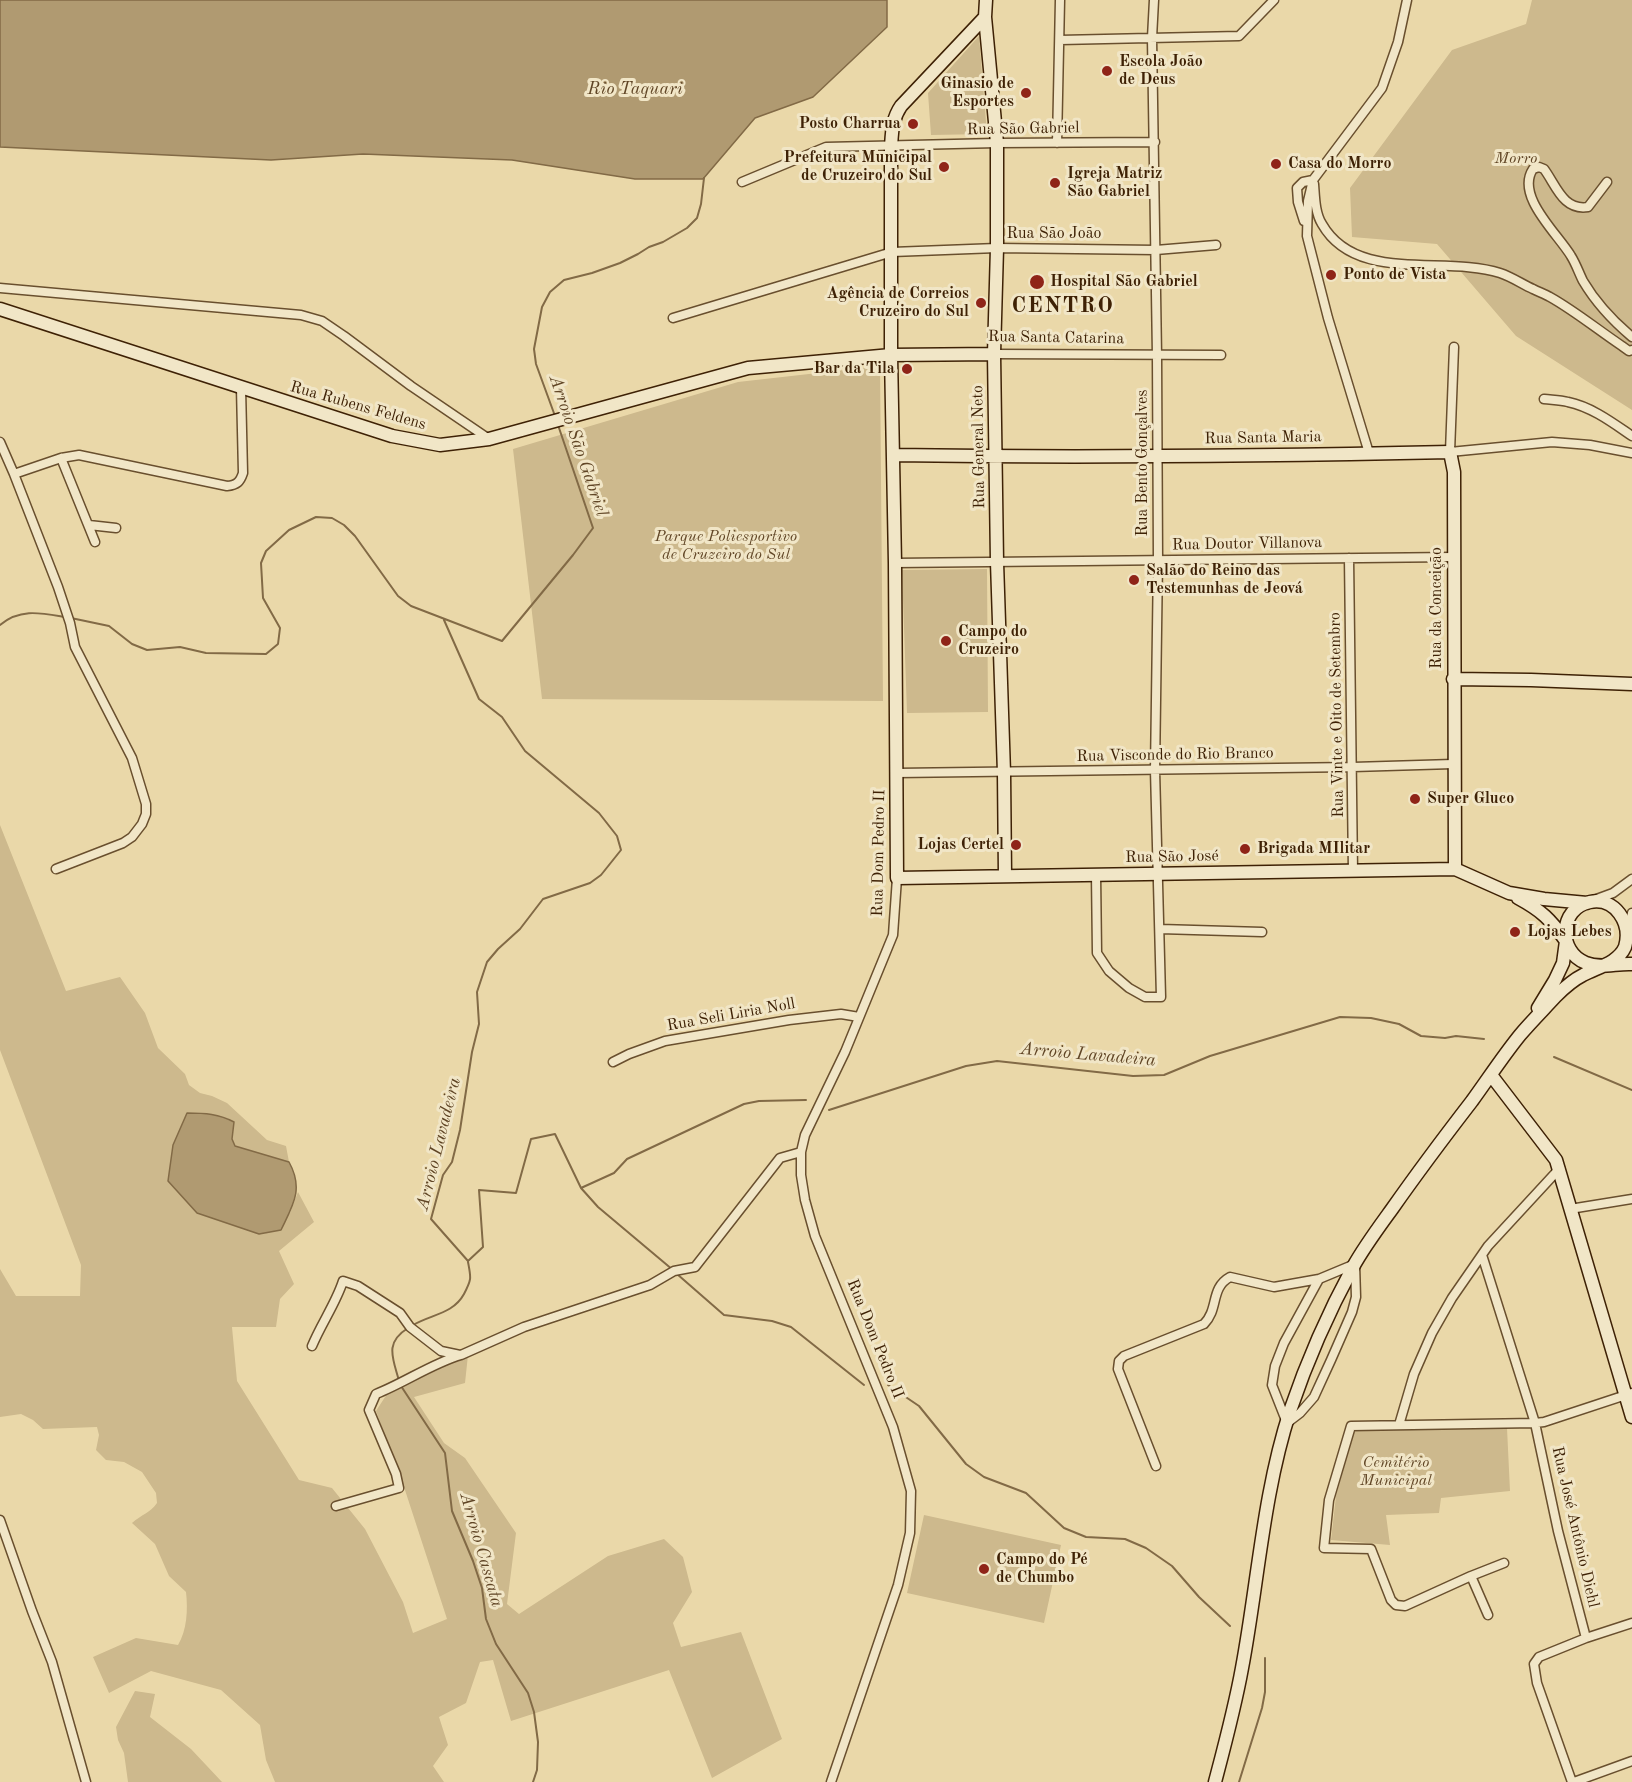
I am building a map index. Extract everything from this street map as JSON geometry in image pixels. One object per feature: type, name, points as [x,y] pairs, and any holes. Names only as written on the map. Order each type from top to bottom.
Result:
[{"type":"main road","name":"Rua General Neto","points":[[986,0],[997,143],[998,248],[994,354],[1005,876]]},
{"type":"main road","name":"Rua Dom Pedro II","points":[[897,878],[891,355],[893,122],[896,114],[986,17]]},
{"type":"main road","name":"Rua Rubens Feldens","points":[[0,309],[392,436],[441,445],[489,439],[748,368],[891,355]]},
{"type":"main road","name":"Rua Santa Catarina","points":[[891,355],[994,354]]},
{"type":"main road","name":"Rua Santa Maria","points":[[893,455],[996,457],[1450,452]]},
{"type":"main road","name":"Rua da Conceição","points":[[1450,452],[1454,472],[1455,869]]},
{"type":"main road","points":[[1453,679],[1632,684]]},
{"type":"main road","name":"Rua São José","points":[[897,878],[1455,869],[1509,893],[1587,903]]},
{"type":"main road","points":[[1509,893],[1541,911],[1579,960],[1602,966],[1632,964]]},
{"type":"main road","points":[[1215,1782],[1242,1669],[1266,1510],[1287,1424],[1318,1340],[1355,1264],[1393,1207],[1522,1033],[1555,980],[1563,963],[1567,921],[1575,910],[1587,903],[1602,902],[1617,909],[1630,932],[1624,950],[1614,960],[1580,977],[1559,993],[1522,1033]]},
{"type":"main road","points":[[1491,1074],[1560,1168],[1570,1209],[1628,1394],[1632,1417]]},
{"type":"street","points":[[1057,143],[1060,0]]},
{"type":"street","name":"Rua Bento Gonçalves","points":[[1096,874],[1097,954],[1108,971],[1129,988],[1145,997],[1161,997],[1155,770],[1158,356],[1152,38],[1154,0]]},
{"type":"street","points":[[1060,40],[1239,36],[1274,0]]},
{"type":"street","points":[[1306,226],[1308,201],[1314,180],[1382,88],[1398,42],[1407,0]]},
{"type":"street","name":"Rua São Gabriel","points":[[742,182],[826,147],[1155,142]]},
{"type":"street","points":[[1607,182],[1588,207],[1582,208],[1564,200],[1544,169],[1533,168],[1528,180],[1534,206],[1572,257],[1591,294],[1611,318],[1632,337]]},
{"type":"street","points":[[1314,180],[1300,183],[1297,188],[1301,215],[1306,226],[1328,318],[1369,453]]},
{"type":"street","points":[[1314,180],[1317,213],[1321,224],[1332,239],[1359,256],[1394,263],[1458,266],[1499,273],[1548,296],[1629,351],[1632,350]]},
{"type":"street","name":"Rua São João","points":[[673,318],[892,252],[998,248],[1156,250],[1216,245]]},
{"type":"street","points":[[0,288],[301,315],[322,321],[489,439]]},
{"type":"street","name":"Rua da Conceição","points":[[1450,452],[1454,347]]},
{"type":"street","name":"Rua Santa Catarina","points":[[994,354],[1221,355]]},
{"type":"street","points":[[14,474],[79,455],[227,486],[235,485],[240,482],[243,473],[241,388]]},
{"type":"street","points":[[1544,399],[1568,402],[1586,408],[1632,436]]},
{"type":"street","points":[[0,442],[58,587],[75,647],[132,758],[146,804],[146,814],[142,824],[132,837],[123,843],[56,869]]},
{"type":"street","name":"Rua Santa Maria","points":[[1450,452],[1552,442],[1590,445],[1632,453]]},
{"type":"street","points":[[61,459],[95,542]]},
{"type":"street","points":[[89,525],[116,528]]},
{"type":"street","name":"Rua Doutor Villanova","points":[[895,563],[1454,557]]},
{"type":"street","name":"Rua Vinte e Oito de Setembro","points":[[1349,558],[1353,872]]},
{"type":"street","name":"Rua Visconde do Rio Branco","points":[[897,773],[1453,764]]},
{"type":"street","name":"Rua Dom Pedro II","points":[[833,1781],[898,1585],[910,1533],[911,1491],[893,1426],[815,1236],[801,1176],[801,1152],[805,1135],[845,1052],[893,935],[897,878]]},
{"type":"street","points":[[1587,903],[1613,892],[1632,879]]},
{"type":"street","points":[[1630,932],[1632,913]]},
{"type":"street","points":[[1160,929],[1262,932]]},
{"type":"street","name":"Rua Seli Liria Noll","points":[[613,1062],[665,1041],[789,1020],[841,1014],[858,1017]]},
{"type":"street","points":[[336,1506],[399,1488],[396,1474],[369,1410],[376,1394],[450,1358],[460,1356],[524,1327],[650,1285],[674,1271],[695,1267],[780,1158],[801,1152]]},
{"type":"street","points":[[1398,1425],[1414,1374],[1432,1333],[1452,1298],[1482,1255],[1560,1168]]},
{"type":"street","points":[[1570,1209],[1632,1199]]},
{"type":"street","name":"Rua José Antônio Diehl","points":[[1482,1255],[1535,1423],[1558,1531],[1586,1638]]},
{"type":"street","points":[[1156,1466],[1118,1369],[1119,1361],[1124,1356],[1204,1324],[1211,1313],[1218,1286],[1230,1277],[1274,1287],[1319,1279],[1355,1264],[1356,1297],[1352,1312],[1314,1397],[1287,1424],[1272,1385],[1275,1366],[1289,1331],[1319,1279]]},
{"type":"street","points":[[312,1346],[320,1326],[340,1292],[343,1281],[358,1286],[400,1313],[410,1327],[441,1351],[460,1356]]},
{"type":"street","points":[[1504,1563],[1405,1606],[1396,1605],[1391,1600],[1371,1550],[1324,1548],[1329,1500],[1351,1426],[1544,1422],[1628,1394]]},
{"type":"street","points":[[0,1520],[52,1662],[86,1782]]},
{"type":"street","points":[[1471,1576],[1488,1615]]},
{"type":"street","points":[[1632,1623],[1539,1657],[1534,1664],[1538,1683],[1573,1782],[1632,1761]]},
{"type":"green space","name":"Morro","points":[[1532,0],[1632,0],[1632,410],[1516,336],[1437,244],[1352,237],[1350,188],[1452,50],[1526,24]]},
{"type":"green space","points":[[979,36],[987,134],[931,135],[928,93]]},
{"type":"green space","name":"Parque Poliesportivo de Cruzeiro do Sul","points":[[880,366],[883,701],[542,699],[513,449],[738,382]]},
{"type":"green space","name":"Campo do Cruzeiro","points":[[987,569],[988,712],[907,713],[902,570]]},
{"type":"green space","points":[[0,825],[66,991],[120,977],[145,1013],[158,1048],[185,1074],[189,1085],[200,1093],[227,1103],[267,1140],[286,1146],[289,1162],[235,1146],[232,1139],[234,1122],[227,1118],[197,1213],[259,1234],[290,1213],[298,1192],[314,1222],[279,1251],[294,1284],[280,1299],[276,1327],[232,1327],[237,1381],[299,1480],[332,1488],[365,1529],[403,1602],[413,1633],[447,1619],[404,1487],[376,1411],[387,1394],[468,1355],[465,1383],[414,1397],[444,1443],[465,1458],[516,1533],[507,1604],[519,1614],[608,1556],[664,1539],[683,1557],[692,1592],[673,1623],[681,1647],[741,1632],[782,1739],[712,1778],[669,1670],[511,1721],[493,1660],[480,1662],[466,1703],[439,1717],[448,1745],[433,1766],[444,1782],[275,1782],[266,1760],[260,1725],[221,1690],[151,1671],[109,1693],[93,1657],[136,1638],[178,1645],[186,1620],[186,1592],[169,1576],[155,1544],[132,1523],[157,1503],[156,1493],[142,1472],[124,1462],[106,1460],[96,1450],[99,1435],[97,1427],[43,1429],[33,1420],[21,1414],[0,1417],[0,1269],[16,1296],[80,1296],[81,1265],[0,1050]]},
{"type":"green space","name":"Cemitério Municipal","points":[[1507,1428],[1510,1491],[1441,1498],[1439,1513],[1386,1515],[1390,1545],[1331,1540],[1336,1496],[1354,1431]]},
{"type":"green space","name":"Campo do Pé de Chumbo","points":[[924,1515],[1061,1545],[1044,1623],[907,1593]]},
{"type":"green space","points":[[135,1691],[155,1694],[150,1717],[191,1749],[222,1782],[128,1782],[124,1753],[118,1740],[116,1727]]},
{"type":"water","name":"Rio Taquari","points":[[0,0],[887,0],[887,27],[813,97],[755,118],[703,179],[635,179],[512,160],[363,154],[271,160],[0,147]]},
{"type":"water","points":[[187,1113],[212,1114],[234,1122],[232,1139],[235,1146],[289,1162],[296,1180],[296,1189],[293,1205],[281,1230],[259,1234],[197,1213],[168,1181],[173,1145]]},
{"type":"waterway","name":"Arroio São Gabriel","points":[[555,416],[536,364],[534,349],[542,307],[550,292],[564,280],[620,263],[687,228],[697,218],[704,178]]},
{"type":"waterway","name":"Arroio São Gabriel","points":[[71,618],[109,626],[132,644],[147,650],[180,647],[206,653],[266,654],[278,644],[280,628],[263,598],[261,563],[266,551],[289,530],[316,517],[332,518],[344,525],[355,536],[398,596],[411,606],[502,641],[593,528],[558,425]]},
{"type":"waterway","name":"Arroio São Gabriel","points":[[0,625],[15,616],[31,613],[65,617]]},
{"type":"waterway","name":"Arroio Lavadeira","points":[[444,620],[479,699],[502,717],[525,751],[599,813],[617,836],[621,850],[601,875],[590,883],[543,899],[520,929],[487,962],[477,992],[479,1024],[472,1052],[460,1130],[452,1162],[443,1175],[431,1219],[468,1261],[483,1247],[479,1190],[516,1193],[531,1139],[555,1134],[581,1188],[598,1207],[673,1270]]},
{"type":"waterway","name":"Arroio Lavadeira","points":[[829,1110],[966,1066],[997,1061],[1133,1076],[1164,1075],[1210,1056],[1340,1017],[1371,1018],[1399,1024],[1421,1036],[1484,1039]]},
{"type":"waterway","name":"Arroio Lavadeira","points":[[1554,1057],[1632,1090]]},
{"type":"waterway","name":"Arroio Lavadeira","points":[[581,1188],[614,1173],[627,1159],[744,1104],[759,1101],[806,1100]]},
{"type":"waterway","name":"Arroio Cascata","points":[[413,1325],[448,1310],[459,1301],[470,1282],[468,1262]]},
{"type":"waterway","points":[[677,1274],[724,1315],[772,1321],[791,1327],[864,1385]]},
{"type":"waterway","name":"Arroio Cascata","points":[[399,1381],[393,1358],[393,1345],[400,1334],[408,1328]]},
{"type":"waterway","points":[[888,1385],[919,1406],[966,1464],[984,1477],[1026,1493],[1064,1528],[1086,1537],[1125,1539],[1146,1548],[1172,1566],[1199,1597],[1230,1626]]},
{"type":"waterway","name":"Arroio Cascata","points":[[401,1386],[445,1453],[452,1511],[482,1588],[486,1619],[496,1644],[528,1693],[534,1712],[538,1742],[537,1770],[533,1782]]},
{"type":"waterway","points":[[1239,1782],[1262,1708],[1265,1692],[1265,1658]]},
{"type":"place","name":"Escola João de Deus","points":[[1107,71]]},
{"type":"place","name":"Ginasio de Esportes","points":[[1026,93]]},
{"type":"place","name":"Posto Charrua","points":[[913,124]]},
{"type":"place","name":"Casa do Morro","points":[[1276,164]]},
{"type":"place","name":"Prefeitura Municipal de Cruzeiro do Sul","points":[[944,167]]},
{"type":"place","name":"Igreja Matriz São Gabriel","points":[[1055,183]]},
{"type":"place","name":"Ponto de Vista","points":[[1331,275]]},
{"type":"place","name":"Hospital São Gabriel","points":[[1037,282]]},
{"type":"place","name":"Agência de Correios Cruzeiro do Sul","points":[[981,303]]},
{"type":"place","name":"Bar da Tila","points":[[907,369]]},
{"type":"place","name":"Salão do Reino das Testemunhas de Jeová","points":[[1134,580]]},
{"type":"place","name":"Campo do Cruzeiro","points":[[946,641]]},
{"type":"place","name":"Super Gluco","points":[[1415,799]]},
{"type":"place","name":"Lojas Certel","points":[[1016,845]]},
{"type":"place","name":"Brigada MIlitar","points":[[1245,849]]},
{"type":"place","name":"Lojas Lebes","points":[[1515,932]]},
{"type":"place","name":"Campo do Pé de Chumbo","points":[[984,1569]]},
{"type":"district","name":"CENTRO","points":[[1063,306]]}]
